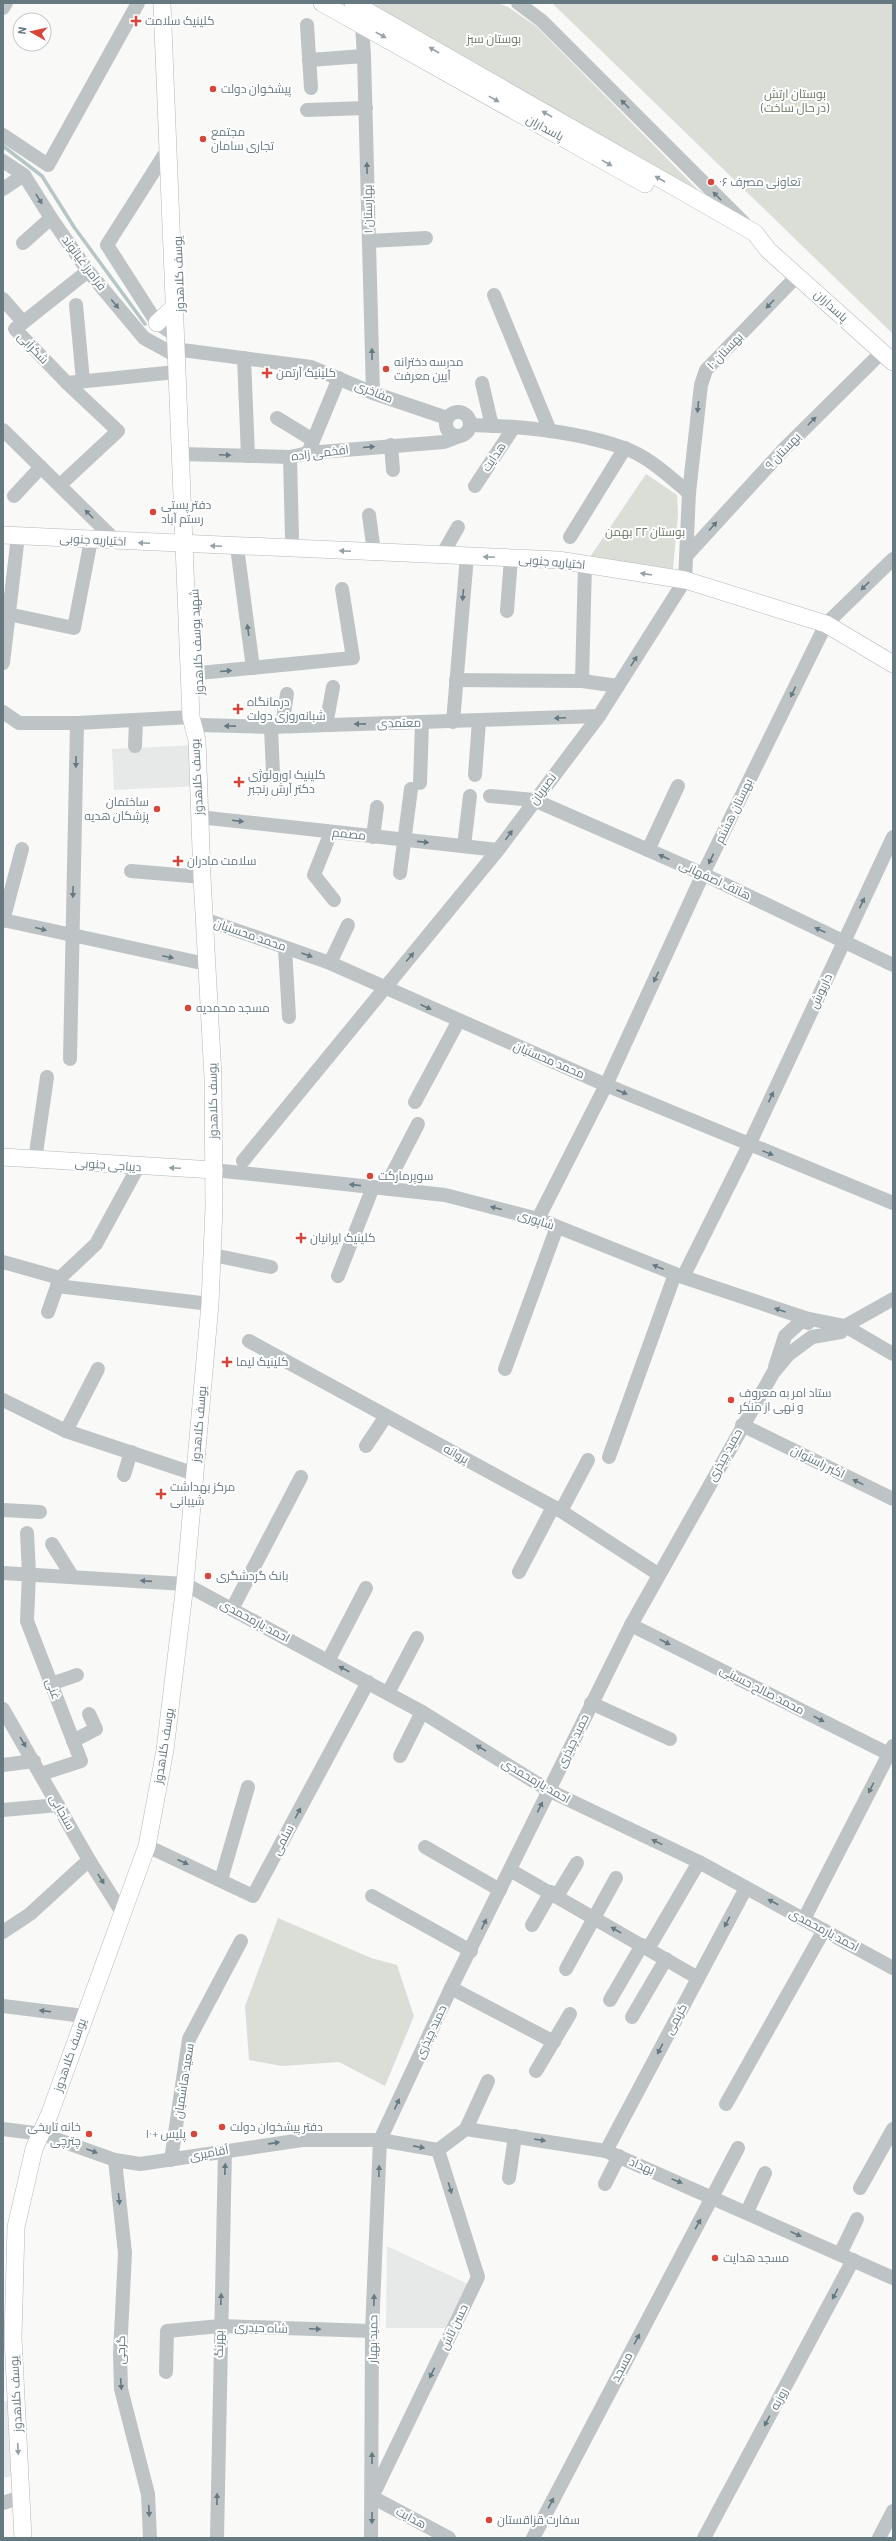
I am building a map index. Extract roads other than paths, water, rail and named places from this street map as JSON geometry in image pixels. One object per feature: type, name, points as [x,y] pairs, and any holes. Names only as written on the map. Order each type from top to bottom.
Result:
[{"type":"main road","name":"یوسف کلاهدوز","points":[[162,3],[176,287],[173,308],[183,454],[187,544]]},
{"type":"main road","name":"یوسف کلاهدوز","points":[[170,3],[177,353],[183,454]]},
{"type":"main road","name":"پاسداران","points":[[322,3],[748,242],[768,250]]},
{"type":"main road","name":"پاسداران","points":[[353,3],[755,233],[768,250],[888,356]]},
{"type":"main road","points":[[157,323],[173,308]]},
{"type":"main road","name":"اختیاریه جنوبی","points":[[11,536],[117,542],[558,560],[685,580],[826,624],[893,664]]},
{"type":"main road","name":"شهید یوسف کلاهدوز","points":[[187,544],[201,704],[196,728]]},
{"type":"main road","name":"شهید یوسف کلاهدوز","points":[[187,544],[196,728]]},
{"type":"main road","name":"یوسف کلاهدوز","points":[[23,2538],[8,2340],[16,2227],[34,2149],[42,2134],[147,1846],[165,1750],[185,1584],[210,1304],[214,1170],[213,1077],[206,964],[196,728]]},
{"type":"main road","name":"دیباجی جنوبی","points":[[3,1157],[138,1167],[214,1170]]},
{"type":"main road","name":"یوسف کلاهدوز","points":[[34,2538],[24,2338],[28,2227],[43,2151],[42,2134]]},
{"type":"street","points":[[3,8],[6,3]]},
{"type":"street","points":[[3,135],[48,165],[138,3]]},
{"type":"street","points":[[518,3],[542,21],[755,233]]},
{"type":"street","name":"بهارستان ١","points":[[362,25],[366,108],[373,393]]},
{"type":"street","points":[[307,26],[311,88]]},
{"type":"street","points":[[309,60],[364,56]]},
{"type":"street","points":[[307,110],[366,108]]},
{"type":"street","points":[[66,383],[83,381],[177,353],[107,245],[168,149]]},
{"type":"street","name":"فرامرز غیاثوند","points":[[3,162],[24,175],[51,218],[88,271],[144,338],[177,353]]},
{"type":"street","points":[[3,189],[24,175]]},
{"type":"street","points":[[23,243],[51,218]]},
{"type":"street","points":[[369,241],[426,238]]},
{"type":"street","name":"شکرآبی","points":[[60,485],[118,431],[66,383],[15,329],[88,271]]},
{"type":"street","name":"بهستان ١٠","points":[[685,580],[689,493],[701,385],[706,370],[797,276]]},
{"type":"street","points":[[494,295],[550,431]]},
{"type":"street","points":[[3,299],[24,322]]},
{"type":"street","points":[[76,305],[83,381]]},
{"type":"street","name":"مفاخری","points":[[177,353],[244,358],[311,367],[373,393],[447,418]]},
{"type":"street","name":"بهستان ٩","points":[[687,554],[784,449],[888,356]]},
{"type":"street","points":[[244,358],[248,456]]},
{"type":"street","points":[[308,453],[339,378]]},
{"type":"street","points":[[482,383],[492,426]]},
{"type":"street","points":[[462,412],[468,417],[470,426],[467,433],[460,436],[449,433],[446,426],[447,418],[453,413],[462,412]]},
{"type":"street","points":[[277,418],[313,440]]},
{"type":"street","points":[[470,426],[514,427],[550,431],[625,448],[661,469],[689,493]]},
{"type":"street","name":"هدایت","points":[[475,486],[514,427]]},
{"type":"street","points":[[3,430],[117,542]]},
{"type":"street","name":"افخمی زاده","points":[[183,454],[290,457],[308,453],[391,445],[444,442],[460,436]]},
{"type":"street","points":[[391,445],[393,470]]},
{"type":"street","points":[[570,537],[625,448]]},
{"type":"street","points":[[290,457],[292,537]]},
{"type":"street","points":[[14,496],[41,467]]},
{"type":"street","points":[[369,515],[374,552]]},
{"type":"street","points":[[442,555],[458,527]]},
{"type":"street","points":[[3,663],[11,536]]},
{"type":"street","points":[[6,614],[74,628],[91,540]]},
{"type":"street","points":[[237,547],[253,668]]},
{"type":"street","points":[[453,722],[467,556]]},
{"type":"street","points":[[507,611],[511,558]]},
{"type":"street","name":"بهستان هشتم","points":[[538,1219],[606,1085],[703,874],[826,624],[893,559]]},
{"type":"street","points":[[582,681],[585,564]]},
{"type":"street","name":"نصیریان","points":[[243,1161],[498,850],[534,800],[599,716],[685,580]]},
{"type":"street","points":[[199,673],[353,658],[342,589]]},
{"type":"street","points":[[456,680],[582,681],[618,686]]},
{"type":"street","points":[[326,725],[333,686]]},
{"type":"street","points":[[273,774],[277,727],[287,694]]},
{"type":"street","name":"معتمدی","points":[[3,712],[19,723],[77,723],[136,720],[196,728],[422,723],[599,716]]},
{"type":"street","points":[[135,746],[136,720]]},
{"type":"street","points":[[475,775],[479,721]]},
{"type":"street","points":[[70,1059],[77,723]]},
{"type":"street","points":[[400,872],[404,840],[416,786],[422,723]]},
{"type":"street","points":[[648,850],[678,786]]},
{"type":"street","points":[[464,846],[470,796]]},
{"type":"street","name":"هاتف اصفهانی","points":[[490,796],[534,800],[703,874],[893,965]]},
{"type":"street","points":[[373,837],[377,807]]},
{"type":"street","name":"مصمم","points":[[199,817],[498,850]]},
{"type":"street","points":[[331,832],[314,874],[334,900]]},
{"type":"street","name":"داریوش","points":[[609,1457],[679,1276],[749,1145],[893,837]]},
{"type":"street","points":[[22,849],[3,920],[72,937],[206,964]]},
{"type":"street","points":[[131,871],[202,877]]},
{"type":"street","name":"محمد محسنیان","points":[[204,919],[330,963],[385,987],[458,1022],[749,1145],[893,1203]]},
{"type":"street","points":[[330,963],[348,925]]},
{"type":"street","points":[[285,948],[289,1017]]},
{"type":"street","points":[[415,1102],[458,1022]]},
{"type":"street","points":[[35,1160],[47,1077]]},
{"type":"street","points":[[338,1276],[379,1188],[418,1124]]},
{"type":"street","points":[[48,1312],[58,1282],[96,1244],[138,1167]]},
{"type":"street","name":"شاپوری","points":[[214,1170],[445,1195],[538,1219],[679,1276],[805,1318],[845,1326],[893,1354]]},
{"type":"street","points":[[505,1370],[557,1226]]},
{"type":"street","points":[[212,1255],[272,1267]]},
{"type":"street","points":[[3,1262],[58,1282],[210,1304]]},
{"type":"street","name":"حمید چیذری","points":[[380,2140],[451,1988],[471,1951],[591,1703],[658,1574],[773,1373],[789,1354],[812,1337],[841,1332],[845,1326],[893,1299]]},
{"type":"street","points":[[805,1318],[811,1329],[812,1337]]},
{"type":"street","name":"حمید چیذری","points":[[773,1373],[785,1336],[805,1318]]},
{"type":"street","name":"پروانه","points":[[249,1341],[557,1509],[658,1574]]},
{"type":"street","points":[[66,1431],[98,1369]]},
{"type":"street","points":[[3,1400],[66,1431],[195,1474]]},
{"type":"street","points":[[366,1446],[386,1416]]},
{"type":"street","name":"اکبر راستوان","points":[[742,1425],[893,1498]]},
{"type":"street","points":[[124,1474],[132,1452]]},
{"type":"street","points":[[519,1572],[588,1460]]},
{"type":"street","points":[[232,1609],[301,1477]]},
{"type":"street","points":[[3,1510],[40,1512]]},
{"type":"street","name":"غنی","points":[[27,1533],[29,1574],[27,1621],[81,1761],[41,1774]]},
{"type":"street","points":[[52,1544],[72,1576]]},
{"type":"street","points":[[3,1573],[185,1584]]},
{"type":"street","name":"احمد یارمحمدی","points":[[185,1584],[422,1712],[548,1790],[699,1862],[893,1968]]},
{"type":"street","points":[[328,1661],[366,1588]]},
{"type":"street","name":"محمد صالح حسینی","points":[[631,1625],[892,1752]]},
{"type":"street","points":[[388,1693],[416,1638]]},
{"type":"street","points":[[51,1684],[77,1674]]},
{"type":"street","name":"سلمی","points":[[147,1846],[253,1896],[368,1682]]},
{"type":"street","points":[[591,1703],[670,1739]]},
{"type":"street","name":"سنجابی","points":[[3,1709],[123,1914]]},
{"type":"street","points":[[400,1756],[422,1712]]},
{"type":"street","points":[[74,1741],[96,1729],[89,1714]]},
{"type":"street","points":[[804,1920],[892,1752]]},
{"type":"street","points":[[3,1765],[34,1761]]},
{"type":"street","points":[[221,1880],[248,1787]]},
{"type":"street","points":[[3,1810],[58,1805]]},
{"type":"street","points":[[425,1847],[500,1890]]},
{"type":"street","points":[[3,1932],[30,1914],[90,1860]]},
{"type":"street","points":[[610,2000],[699,1862]]},
{"type":"street","points":[[532,1925],[577,1864]]},
{"type":"street","points":[[510,1870],[698,1978]]},
{"type":"street","points":[[566,1969],[616,1878]]},
{"type":"street","name":"کریمی","points":[[606,2151],[746,1888]]},
{"type":"street","points":[[372,1896],[471,1951]]},
{"type":"street","points":[[726,2104],[824,1930]]},
{"type":"street","name":"سعید هاشمیان","points":[[171,2160],[190,2039],[241,1941]]},
{"type":"street","points":[[632,2017],[666,1959]]},
{"type":"street","points":[[451,1988],[554,2042]]},
{"type":"street","points":[[3,2006],[84,2016]]},
{"type":"street","points":[[536,2072],[570,2014]]},
{"type":"street","points":[[380,2140],[438,2150],[466,2129],[488,2081]]},
{"type":"street","name":"آقامیری","points":[[3,2129],[42,2134],[115,2160],[140,2164],[225,2150],[302,2140],[380,2140]]},
{"type":"street","name":"بهداد","points":[[466,2129],[606,2151],[714,2197],[893,2278]]},
{"type":"street","points":[[860,2188],[893,2129]]},
{"type":"street","points":[[509,2178],[515,2136]]},
{"type":"street","name":"حمید بهیار","points":[[372,2538],[372,2331],[380,2140]]},
{"type":"street","name":"مسجد","points":[[533,2538],[714,2197],[738,2148]]},
{"type":"street","name":"بهرنگ","points":[[217,2538],[220,2326],[225,2150]]},
{"type":"street","name":"حسن تاش","points":[[372,2497],[478,2277],[438,2150]]},
{"type":"street","points":[[605,2184],[619,2156]]},
{"type":"street","name":"گرجی","points":[[115,2160],[125,2253],[120,2354],[121,2389],[148,2494],[150,2538]]},
{"type":"street","points":[[747,2212],[765,2173]]},
{"type":"street","points":[[840,2254],[857,2219]]},
{"type":"street","name":"روزبه","points":[[704,2538],[853,2260]]},
{"type":"street","name":"شاه حیدری","points":[[166,2372],[167,2331],[220,2326],[372,2331]]},
{"type":"street","points":[[3,2502],[21,2497]]},
{"type":"street","name":"هدایت","points":[[372,2497],[449,2538]]},
{"type":"street","points":[[879,2538],[893,2511]]},
{"type":"waterway","points":[[3,146],[42,176],[74,227],[145,324]]},
{"type":"place","name":"کلینیک سلامت","points":[[136,21]]},
{"type":"place","name":"پیشخوان دولت","points":[[213,89]]},
{"type":"place","name":"مجتمع تجاری سامان","points":[[203,139]]},
{"type":"place","name":"تعاونی مصرف ۰۶","points":[[711,182]]},
{"type":"place","name":"مدرسه دخترانه آیین معرفت","points":[[386,369]]},
{"type":"place","name":"کلینیک آرتمن","points":[[267,373]]},
{"type":"place","name":"دفتر پستی رستم آباد","points":[[153,512]]},
{"type":"place","name":"درمانگاه شبانه‌روزی دولت","points":[[238,709]]},
{"type":"place","name":"کلینیک اورولوژی دکتر آرش رنجبر","points":[[239,782]]},
{"type":"place","name":"ساختمان پزشکان هدیه","points":[[157,809]]},
{"type":"place","name":"سلامت مادران","points":[[178,861]]},
{"type":"place","name":"مسجد محمدیه","points":[[188,1008]]},
{"type":"place","name":"سوپرمارکت","points":[[370,1176]]},
{"type":"place","name":"کلینیک ایرانیان","points":[[301,1238]]},
{"type":"place","name":"کلینیک لیما","points":[[227,1362]]},
{"type":"place","name":"ستاد امر به معروف و نهی از منکر","points":[[731,1400]]},
{"type":"place","name":"مرکز بهداشت شیبانی","points":[[161,1494]]},
{"type":"place","name":"بانک گردشگری","points":[[208,1576]]},
{"type":"place","name":"دفتر پیشخوان دولت","points":[[222,2127]]},
{"type":"place","name":"خانه تاریخی چترچی","points":[[89,2134]]},
{"type":"place","name":"پلیس +۱۰","points":[[194,2134]]},
{"type":"place","name":"مسجد هدایت","points":[[715,2258]]},
{"type":"place","name":"سفارت قزاقستان","points":[[489,2520]]},
{"type":"park label","name":"بوستان سبز","points":[[494,39]]},
{"type":"park label","name":"بوستان ارتش (در حال ساخت)","points":[[795,101]]},
{"type":"park label","name":"بوستان ۲۲ بهمن","points":[[645,532]]}]
